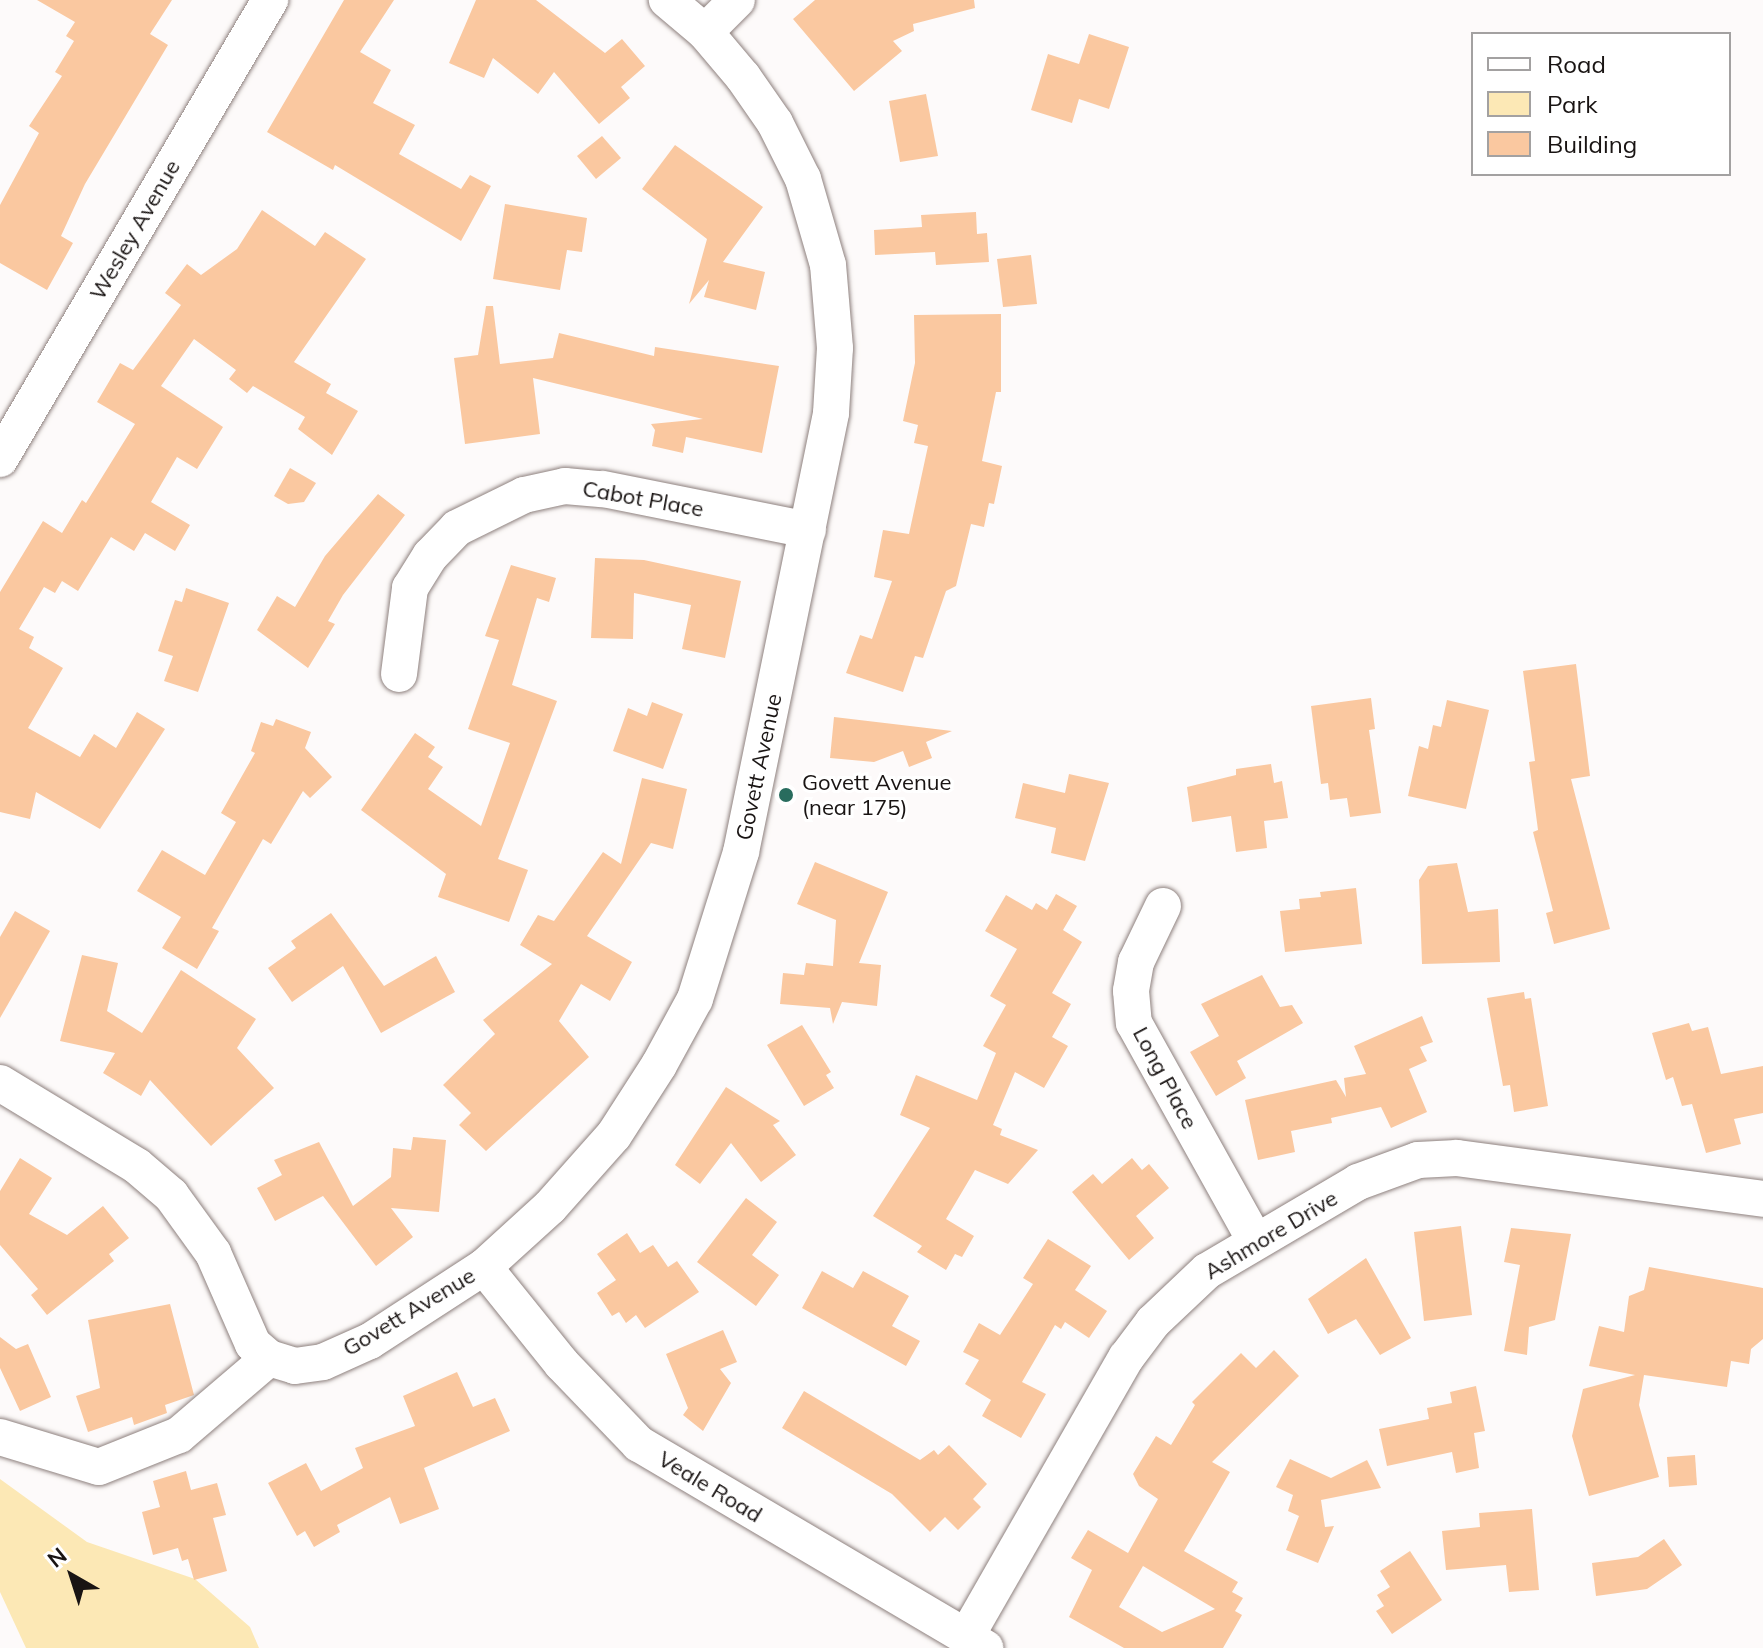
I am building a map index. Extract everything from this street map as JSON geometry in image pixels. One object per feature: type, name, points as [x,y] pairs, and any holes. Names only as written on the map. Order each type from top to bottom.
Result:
[{"type":"street","name":"Wesley Avenue","points":[[0,459],[270,0]]},
{"type":"street","name":"Govett Avenue","points":[[269,1358],[295,1366],[323,1362],[382,1334],[484,1267],[550,1207],[614,1135],[695,999],[741,852],[832,400],[835,348],[828,265],[803,179],[775,123],[705,32],[667,0]]},
{"type":"street","points":[[705,32],[737,0]]},
{"type":"street","name":"Cabot Place","points":[[399,674],[410,588],[430,556],[457,528],[524,495],[565,486],[603,489],[808,530]]},
{"type":"street","name":"Long Place","points":[[1163,906],[1136,962],[1131,991],[1134,1023],[1255,1240]]},
{"type":"street","points":[[0,1083],[125,1158],[171,1195],[213,1253],[239,1322],[269,1358],[179,1435],[99,1467],[0,1437]]},
{"type":"street","name":"Ashmore Drive","points":[[976,1642],[1126,1358],[1176,1298],[1255,1240],[1358,1182],[1418,1160],[1504,1162],[1763,1199]]},
{"type":"street","name":"Veale Road","points":[[484,1267],[572,1376],[639,1444],[976,1642]]},
{"type":"green space","points":[[0,1479],[87,1542],[195,1579],[250,1627],[259,1648],[26,1648],[0,1592]]},
{"type":"building","points":[[37,0],[172,0],[150,34],[168,45],[85,184],[61,236],[73,243],[47,290],[0,263],[0,205],[39,133],[29,126],[62,76],[55,72],[74,41],[66,36],[75,22]]},
{"type":"building","points":[[344,0],[394,0],[360,52],[391,70],[373,103],[415,125],[399,154],[461,189],[470,175],[491,186],[461,241],[335,165],[333,170],[267,132]]},
{"type":"building","points":[[476,0],[536,0],[605,53],[622,39],[645,66],[621,87],[630,98],[599,124],[554,72],[538,94],[493,58],[484,78],[449,63]]},
{"type":"building","points":[[815,0],[974,0],[975,8],[913,24],[914,31],[893,41],[902,51],[854,91],[793,19]]},
{"type":"building","points":[[1089,34],[1129,47],[1109,109],[1079,99],[1072,123],[1031,110],[1048,54],[1079,64]]},
{"type":"building","points":[[926,94],[938,156],[900,162],[889,101]]},
{"type":"building","points":[[602,136],[621,158],[596,179],[577,156]]},
{"type":"building","points":[[675,145],[763,207],[723,262],[765,272],[756,310],[704,297],[709,280],[689,304],[707,239],[642,189]]},
{"type":"building","points":[[505,204],[587,218],[582,252],[567,250],[560,290],[493,279]]},
{"type":"building","points":[[262,210],[315,246],[325,232],[366,259],[294,362],[331,384],[326,393],[358,411],[332,455],[298,429],[305,417],[253,386],[247,393],[229,379],[236,370],[194,339],[161,386],[223,427],[197,469],[177,457],[151,502],[190,525],[175,551],[145,533],[134,551],[111,537],[78,591],[62,581],[55,593],[44,587],[19,629],[34,637],[29,648],[63,668],[28,728],[80,757],[94,734],[116,748],[137,712],[165,729],[100,829],[36,792],[30,819],[0,812],[0,592],[43,521],[62,533],[82,500],[86,503],[135,424],[97,402],[120,363],[133,370],[181,305],[165,293],[187,264],[201,275],[237,249]]},
{"type":"building","points":[[976,212],[977,234],[987,233],[989,262],[936,265],[935,252],[875,255],[874,230],[922,227],[921,215]]},
{"type":"building","points":[[1031,255],[1037,304],[1003,307],[997,259]]},
{"type":"building","points":[[486,306],[493,306],[500,364],[553,358],[559,333],[654,356],[655,347],[779,366],[762,453],[686,437],[683,453],[652,446],[655,430],[651,424],[703,419],[533,378],[540,434],[465,444],[454,358],[478,355]]},
{"type":"building","points":[[1001,314],[1001,392],[996,392],[982,461],[1002,466],[994,504],[989,503],[984,527],[971,524],[956,586],[946,591],[923,658],[915,656],[903,692],[846,673],[860,635],[872,639],[892,581],[874,577],[883,530],[909,534],[928,446],[914,443],[918,425],[903,421],[915,363],[914,315]]},
{"type":"building","points":[[290,468],[316,483],[304,502],[288,504],[274,496]]},
{"type":"building","points":[[378,494],[405,515],[343,595],[328,621],[335,624],[308,668],[257,630],[277,596],[295,607],[325,556]]},
{"type":"building","points":[[595,558],[644,560],[741,581],[725,658],[682,649],[691,605],[634,593],[633,639],[591,638]]},
{"type":"building","points":[[511,565],[556,578],[549,602],[537,598],[512,685],[557,701],[498,859],[528,870],[509,922],[438,897],[446,874],[361,810],[415,733],[435,747],[428,757],[443,767],[428,789],[481,826],[510,743],[468,729],[499,640],[485,636]]},
{"type":"building","points":[[186,588],[229,603],[198,692],[164,681],[173,656],[158,651],[175,600],[182,602]]},
{"type":"building","points":[[1576,664],[1590,776],[1571,779],[1610,929],[1554,944],[1546,913],[1553,911],[1533,832],[1538,830],[1529,762],[1535,761],[1523,671]]},
{"type":"building","points":[[1371,698],[1375,729],[1369,730],[1381,813],[1350,817],[1347,798],[1330,800],[1328,783],[1321,784],[1311,706]]},
{"type":"building","points":[[1447,700],[1489,710],[1466,809],[1408,796],[1419,746],[1428,749],[1433,725],[1441,727]]},
{"type":"building","points":[[652,702],[683,714],[663,769],[613,751],[628,708],[647,716]]},
{"type":"building","points":[[834,717],[952,731],[926,742],[932,758],[909,767],[903,751],[874,762],[830,758]]},
{"type":"building","points":[[276,719],[311,732],[305,748],[332,777],[310,798],[303,791],[271,844],[263,839],[212,928],[219,931],[197,969],[162,948],[181,917],[137,891],[162,850],[205,875],[236,822],[221,813],[255,753],[251,751],[261,722],[273,726]]},
{"type":"building","points":[[1271,764],[1274,783],[1282,781],[1288,818],[1264,821],[1267,848],[1236,852],[1231,816],[1192,822],[1187,787],[1236,775],[1236,769]]},
{"type":"building","points":[[1069,774],[1109,783],[1085,861],[1051,853],[1056,828],[1015,818],[1023,783],[1065,793]]},
{"type":"building","points":[[642,778],[687,789],[673,849],[651,843],[587,936],[632,962],[610,1001],[581,984],[559,1021],[589,1057],[486,1151],[459,1125],[471,1113],[443,1085],[495,1034],[483,1020],[552,964],[520,945],[538,915],[554,921],[603,852],[621,864]]},
{"type":"building","points":[[815,862],[888,892],[859,963],[881,965],[877,1006],[842,1002],[833,1024],[830,1008],[780,1004],[783,973],[804,975],[806,963],[833,966],[836,920],[797,904]]},
{"type":"building","points":[[1457,863],[1468,912],[1498,909],[1500,962],[1422,964],[1419,880],[1428,866]]},
{"type":"building","points":[[1356,888],[1362,944],[1285,952],[1280,911],[1300,909],[1299,899],[1321,897],[1320,892]]},
{"type":"building","points":[[1056,894],[1077,906],[1063,930],[1082,942],[1052,993],[1071,1004],[1052,1037],[1068,1046],[1044,1088],[1015,1072],[993,1125],[1002,1129],[1000,1135],[1038,1150],[1008,1184],[975,1170],[946,1219],[974,1236],[962,1257],[955,1254],[946,1270],[917,1252],[922,1246],[873,1216],[930,1128],[900,1115],[916,1075],[977,1100],[996,1053],[983,1046],[1006,1005],[990,996],[1017,949],[985,931],[1006,895],[1032,910],[1036,903],[1047,910]]},
{"type":"building","points":[[15,911],[50,931],[0,1018],[0,937]]},
{"type":"building","points":[[331,913],[384,986],[436,956],[455,992],[381,1033],[343,966],[292,1002],[268,968],[296,948],[291,941]]},
{"type":"building","points":[[82,955],[118,963],[107,1011],[142,1033],[181,970],[256,1019],[237,1048],[274,1088],[211,1146],[150,1080],[141,1096],[103,1073],[115,1053],[60,1041]]},
{"type":"building","points":[[1262,975],[1280,1007],[1292,1005],[1303,1023],[1237,1061],[1246,1078],[1216,1096],[1190,1052],[1219,1036],[1201,1004]]},
{"type":"building","points":[[1524,992],[1525,999],[1531,998],[1548,1106],[1514,1112],[1510,1085],[1503,1086],[1487,998]]},
{"type":"building","points":[[1422,1016],[1433,1042],[1420,1047],[1427,1061],[1409,1069],[1427,1112],[1391,1128],[1381,1107],[1331,1118],[1332,1123],[1291,1131],[1295,1152],[1258,1160],[1245,1100],[1336,1080],[1346,1097],[1344,1078],[1366,1074],[1354,1046]]},
{"type":"building","points":[[1689,1023],[1692,1031],[1708,1027],[1721,1074],[1763,1066],[1763,1113],[1734,1119],[1741,1144],[1706,1153],[1692,1104],[1682,1106],[1673,1077],[1666,1080],[1652,1033]]},
{"type":"building","points":[[802,1025],[831,1072],[826,1075],[834,1088],[804,1106],[767,1045]]},
{"type":"building","points":[[726,1087],[780,1121],[773,1125],[796,1155],[761,1182],[731,1143],[700,1184],[675,1165]]},
{"type":"building","points":[[413,1137],[446,1140],[439,1212],[391,1208],[413,1237],[376,1266],[323,1196],[275,1221],[257,1188],[282,1175],[274,1160],[319,1142],[353,1206],[391,1177],[393,1148],[411,1150]]},
{"type":"building","points":[[20,1158],[52,1178],[29,1214],[67,1235],[103,1206],[129,1238],[109,1254],[114,1261],[47,1315],[31,1295],[38,1289],[0,1245],[0,1191]]},
{"type":"building","points":[[1132,1158],[1142,1170],[1149,1164],[1169,1188],[1136,1216],[1154,1238],[1129,1260],[1072,1192],[1093,1174],[1102,1184]]},
{"type":"building","points":[[746,1198],[777,1222],[752,1255],[779,1275],[756,1306],[697,1262]]},
{"type":"building","points":[[1461,1226],[1472,1315],[1424,1321],[1414,1232]]},
{"type":"building","points":[[1511,1228],[1571,1234],[1555,1320],[1529,1327],[1527,1355],[1504,1351],[1520,1265],[1504,1262]]},
{"type":"building","points":[[627,1233],[640,1253],[653,1245],[668,1267],[677,1261],[699,1292],[645,1328],[636,1315],[626,1323],[619,1312],[612,1316],[597,1293],[616,1280],[597,1254]]},
{"type":"building","points":[[1048,1239],[1091,1266],[1075,1290],[1107,1311],[1089,1338],[1065,1322],[1061,1329],[1055,1325],[1022,1382],[1046,1394],[1021,1438],[982,1416],[991,1400],[965,1384],[979,1360],[963,1352],[979,1323],[1000,1335],[1033,1284],[1023,1278]]},
{"type":"building","points":[[1366,1258],[1411,1338],[1380,1355],[1356,1319],[1328,1334],[1308,1299]]},
{"type":"building","points":[[1649,1267],[1763,1288],[1763,1339],[1751,1349],[1749,1364],[1731,1361],[1727,1387],[1644,1375],[1639,1405],[1659,1477],[1589,1496],[1572,1436],[1583,1389],[1635,1375],[1589,1366],[1599,1326],[1624,1332],[1629,1296],[1644,1290]]},
{"type":"building","points":[[822,1271],[853,1288],[863,1271],[909,1296],[892,1326],[920,1341],[906,1366],[802,1308]]},
{"type":"building","points":[[170,1304],[194,1395],[165,1405],[167,1413],[134,1425],[132,1417],[88,1432],[76,1396],[100,1388],[88,1320]]},
{"type":"building","points":[[723,1330],[737,1362],[720,1369],[731,1383],[703,1431],[683,1415],[688,1408],[666,1354]]},
{"type":"building","points":[[0,1337],[16,1349],[28,1344],[51,1397],[20,1411],[0,1368]]},
{"type":"building","points":[[1274,1350],[1299,1376],[1212,1462],[1230,1472],[1184,1551],[1238,1582],[1232,1592],[1243,1598],[1235,1611],[1242,1615],[1223,1648],[1124,1648],[1069,1617],[1092,1570],[1071,1558],[1088,1530],[1128,1553],[1158,1499],[1139,1486],[1133,1474],[1156,1436],[1171,1445],[1195,1405],[1192,1402],[1241,1353],[1256,1368]],"holes":[[[1143,1566],[1215,1609],[1162,1632],[1119,1607]]]},
{"type":"building","points":[[457,1372],[473,1407],[495,1398],[510,1431],[424,1468],[439,1509],[400,1524],[390,1497],[337,1525],[340,1532],[314,1547],[305,1531],[297,1536],[268,1483],[306,1463],[321,1491],[363,1468],[355,1448],[415,1426],[403,1396]]},
{"type":"building","points":[[1476,1386],[1485,1431],[1474,1433],[1479,1468],[1456,1473],[1452,1452],[1387,1466],[1379,1429],[1429,1419],[1427,1408],[1452,1403],[1450,1392]]},
{"type":"building","points":[[804,1391],[920,1460],[934,1450],[938,1455],[949,1445],[987,1484],[973,1499],[981,1507],[958,1530],[945,1517],[930,1532],[892,1494],[782,1428]]},
{"type":"building","points":[[1695,1455],[1697,1485],[1669,1487],[1667,1457]]},
{"type":"building","points":[[1290,1459],[1331,1478],[1367,1460],[1381,1488],[1321,1500],[1325,1527],[1334,1526],[1318,1563],[1286,1550],[1299,1516],[1288,1511],[1293,1495],[1276,1487]]},
{"type":"building","points":[[186,1471],[191,1490],[217,1483],[226,1515],[213,1518],[227,1571],[194,1580],[188,1559],[182,1561],[178,1548],[153,1555],[142,1512],[160,1507],[153,1481]]},
{"type":"building","points":[[1532,1509],[1539,1590],[1509,1592],[1506,1565],[1446,1570],[1442,1531],[1480,1527],[1479,1513]]},
{"type":"building","points":[[1664,1539],[1682,1565],[1647,1589],[1596,1596],[1592,1563],[1638,1557]]},
{"type":"building","points":[[1410,1551],[1442,1600],[1392,1634],[1376,1611],[1384,1606],[1377,1595],[1390,1587],[1380,1571]]},
{"type":"place","name":"Govett Avenue (near 175)","points":[[786,795]]}]
